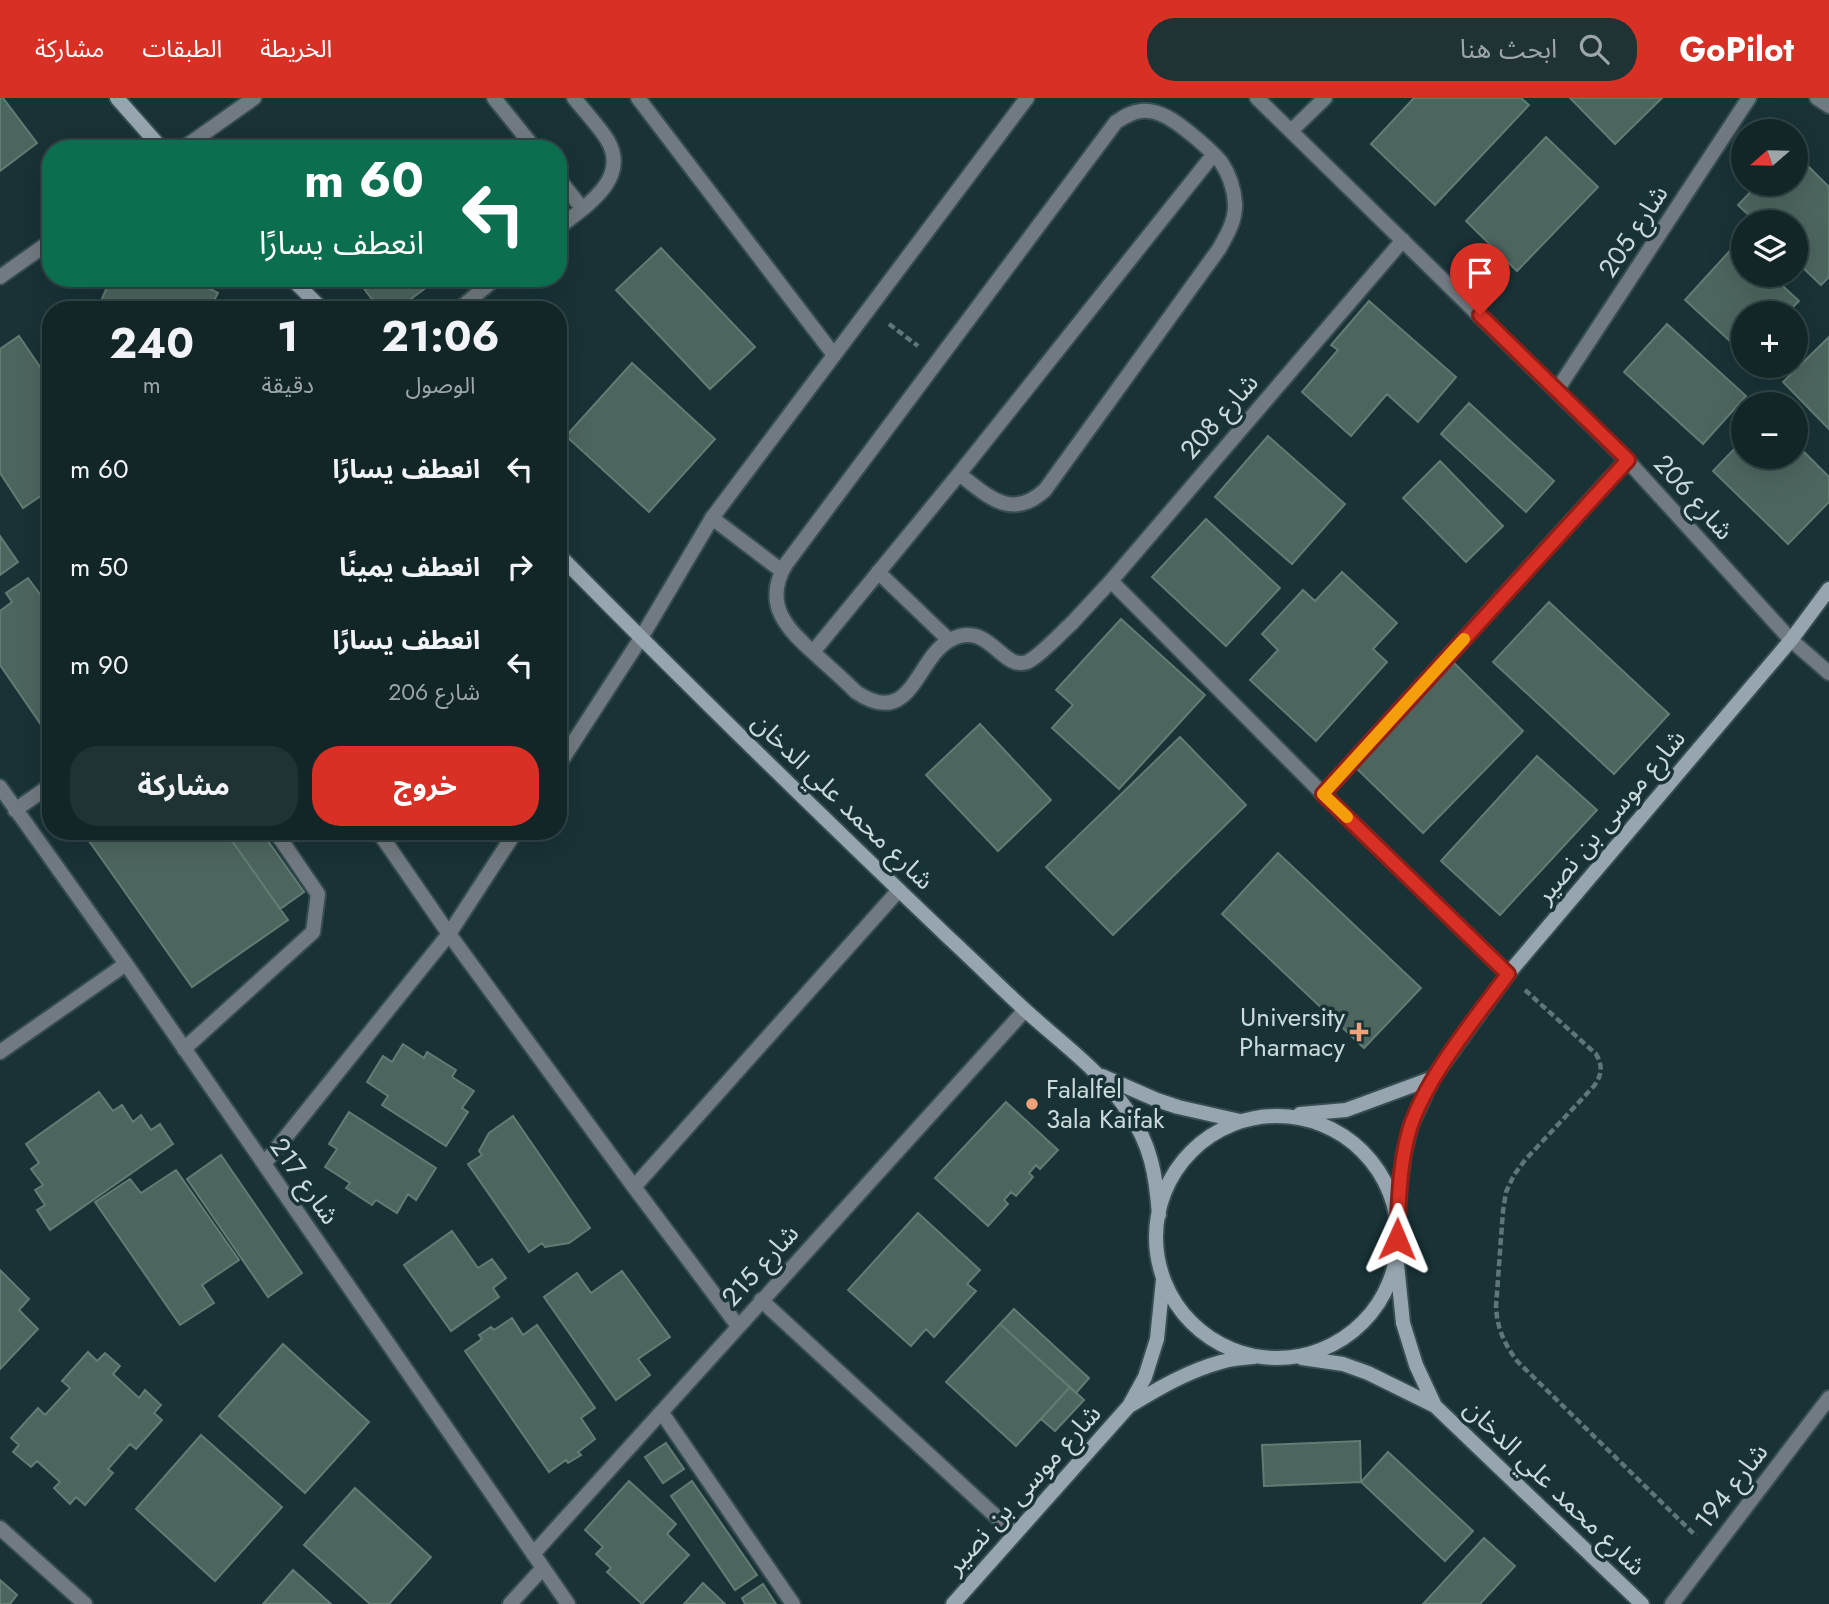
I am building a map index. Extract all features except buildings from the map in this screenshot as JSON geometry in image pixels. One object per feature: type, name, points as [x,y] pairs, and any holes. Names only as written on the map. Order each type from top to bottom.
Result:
[{"type":"street","points":[[117,98],[154,140]]},
{"type":"street","points":[[195,140],[254,98]]},
{"type":"street","points":[[494,98],[527,140]]},
{"type":"street","points":[[567,220],[606,187],[614,160],[608,142],[574,98]]},
{"type":"street","points":[[638,98],[835,355]]},
{"type":"street","points":[[567,752],[641,638],[712,518],[1027,98]]},
{"type":"street","name":"شارع 206","points":[[1257,98],[1628,460],[1791,640],[1829,673]]},
{"type":"street","points":[[1291,131],[1325,98]]},
{"type":"street","name":"شارع 205","points":[[1557,390],[1749,98]]},
{"type":"street","points":[[1817,98],[1829,106]]},
{"type":"street","points":[[878,572],[949,640],[940,646],[905,695],[880,703],[856,692],[789,630],[781,617],[777,601],[782,570],[1116,122],[1128,114],[1141,111],[1155,112],[1167,117],[1221,163],[1232,183],[1235,206],[1231,228],[1219,249],[1045,490],[1035,499],[1023,504],[1002,504],[959,474]]},
{"type":"street","points":[[813,652],[959,474],[1213,155]]},
{"type":"street","points":[[567,189],[582,208]]},
{"type":"street","name":"شارع 208","points":[[949,640],[968,635],[978,636],[1013,662],[1031,660],[1072,623],[1111,581],[1402,240]]},
{"type":"street","points":[[0,277],[42,247]]},
{"type":"street","points":[[300,287],[314,301]]},
{"type":"street","points":[[469,301],[485,287]]},
{"type":"street","points":[[1323,794],[1628,460]]},
{"type":"street","points":[[712,518],[782,570]]},
{"type":"street","name":"شارع محمد علي الدخان","points":[[567,563],[899,890],[1025,1010],[1099,1075],[1127,1110],[1143,1139],[1157,1181],[1159,1215]]},
{"type":"street","points":[[1111,581],[1323,794],[1508,974]]},
{"type":"street","name":"شارع موسى بن نصير","points":[[1398,1222],[1404,1153],[1411,1125],[1433,1078],[1508,974],[1791,640],[1829,589]]},
{"type":"street","name":"شارع 217","points":[[0,787],[126,964],[568,1604]]},
{"type":"street","points":[[15,810],[42,791]]},
{"type":"street","points":[[184,1049],[313,932],[318,894],[281,840]]},
{"type":"street","points":[[384,840],[449,934],[738,1326]]},
{"type":"street","points":[[264,1164],[449,934],[510,840]]},
{"type":"street","points":[[634,1187],[899,890]]},
{"type":"street","points":[[0,1052],[126,964]]},
{"type":"street","name":"شارع 215","points":[[533,1554],[1025,1010]]},
{"type":"street","name":"شارع محمد علي الدخان","points":[[1099,1075],[1178,1107],[1240,1121]]},
{"type":"street","points":[[1275,1115],[1310,1119],[1342,1134],[1369,1158],[1388,1188],[1398,1222],[1397,1257],[1385,1293],[1363,1323],[1332,1345],[1297,1357],[1255,1357],[1216,1342],[1184,1315],[1163,1279],[1156,1238],[1163,1197],[1180,1164],[1206,1138],[1240,1121],[1275,1115],[1346,1110],[1433,1078]]},
{"type":"street","name":"شارع محمد علي الدخان","points":[[1397,1257],[1403,1323],[1416,1365],[1435,1406]]},
{"type":"street","name":"شارع موسى بن نصير","points":[[953,1604],[1129,1406],[1145,1377],[1157,1339],[1163,1279]]},
{"type":"street","points":[[761,1300],[1015,1534]]},
{"type":"street","name":"شارع موسى بن نصير","points":[[1129,1406],[1199,1369],[1223,1361],[1255,1357]]},
{"type":"street","name":"شارع محمد علي الدخان","points":[[1297,1357],[1356,1368],[1435,1406],[1642,1604]]},
{"type":"street","name":"شارع 194","points":[[1672,1604],[1829,1398]]},
{"type":"street","points":[[662,1413],[793,1604]]},
{"type":"street","points":[[0,1528],[85,1604]]},
{"type":"street","points":[[510,1604],[543,1568]]},
{"type":"path","points":[[870,309],[938,362]]},
{"type":"path","points":[[1508,974],[1597,1054],[1601,1071],[1594,1086],[1525,1160],[1506,1192],[1497,1322],[1508,1350],[1518,1362],[1712,1551]]},
{"type":"slow traffic","points":[[1347,817],[1323,794],[1464,639]]},
{"type":"place","name":"University Pharmacy","points":[[1359,1032]]},
{"type":"place","name":"Falalfel 3ala Kaifak","points":[[1032,1104]]},
{"type":"route","points":[[1397,1239],[1398,1198],[1411,1125],[1433,1078],[1508,974],[1323,794],[1628,460],[1480,315]]}]
